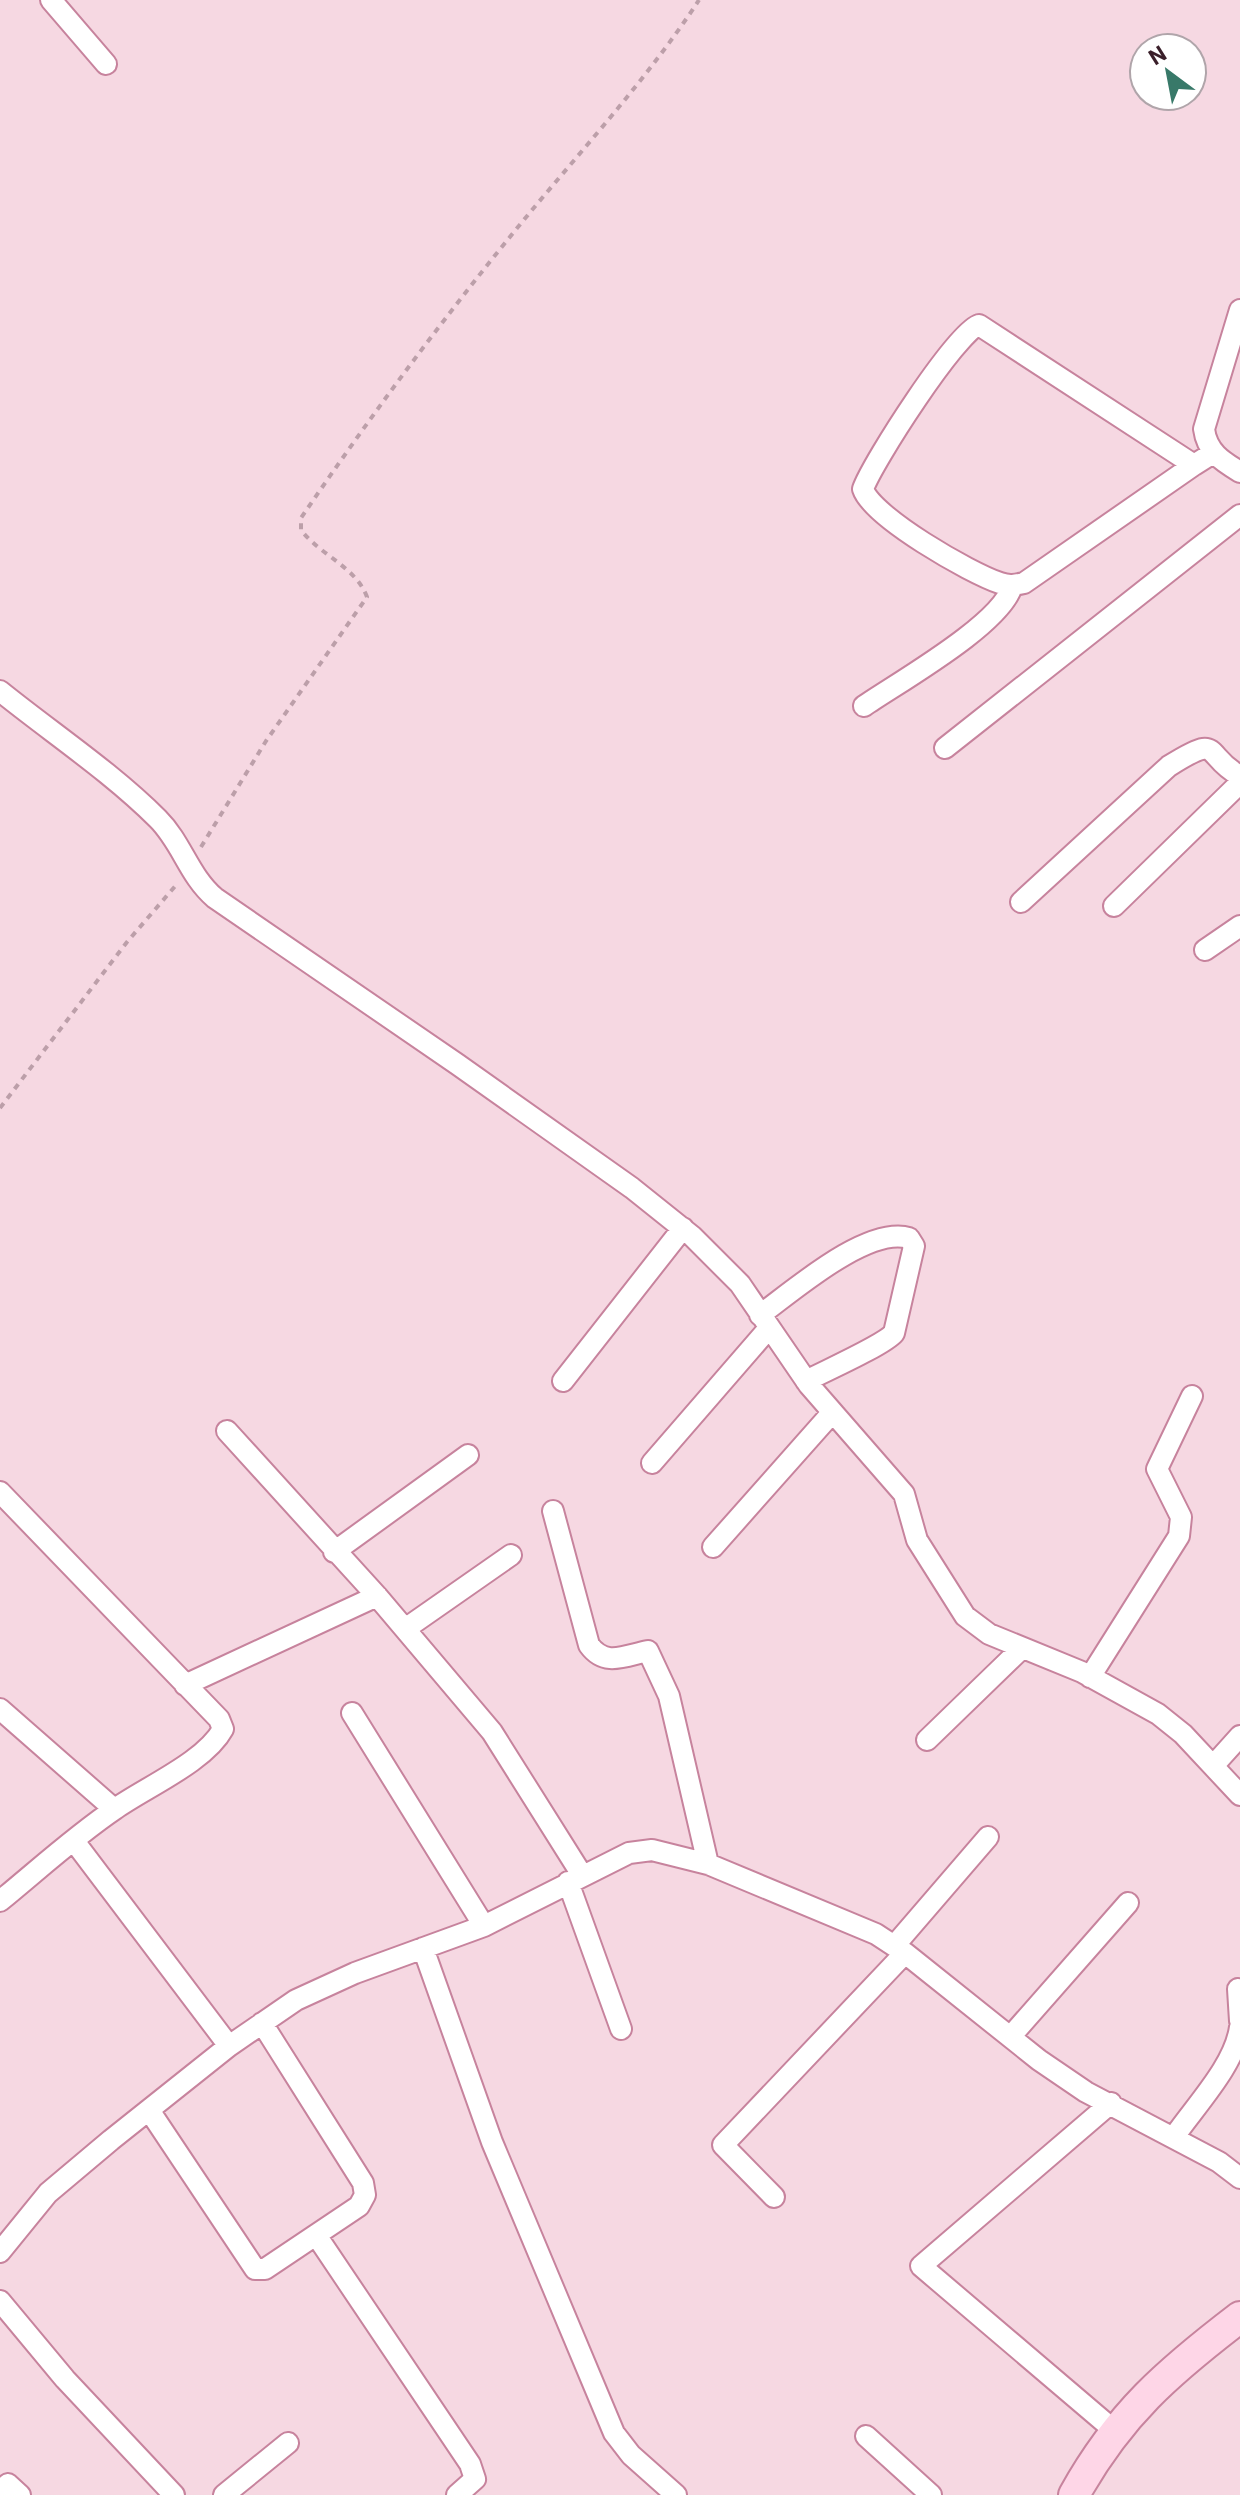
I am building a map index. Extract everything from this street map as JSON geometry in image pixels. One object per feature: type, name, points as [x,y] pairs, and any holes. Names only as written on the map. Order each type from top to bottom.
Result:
[{"type":"street","points":[[51,0],[106,64]]},
{"type":"street","points":[[1240,310],[1206,418],[1206,442],[1213,453],[1240,472]]},
{"type":"street","points":[[1194,465],[979,325],[970,327],[945,356],[863,489],[865,497],[883,514],[925,544],[977,573],[1012,586],[1024,583],[1213,453]]},
{"type":"street","points":[[945,748],[1240,515]]},
{"type":"street","points":[[864,706],[1002,608],[1012,586]]},
{"type":"street","points":[[0,691],[154,816],[168,830],[202,887],[215,898],[469,1073],[683,1228],[723,1265],[831,1414],[904,1494],[917,1540],[965,1616],[989,1634],[1090,1677],[1158,1714],[1240,1795]]},
{"type":"street","points":[[1021,902],[1169,766],[1193,751],[1206,748],[1215,752],[1240,776]]},
{"type":"street","points":[[1114,906],[1240,783]]},
{"type":"street","points":[[1205,950],[1240,926]]},
{"type":"street","points":[[563,1381],[683,1228]]},
{"type":"street","points":[[652,1463],[765,1321],[845,1254],[899,1235],[909,1238],[914,1246],[894,1333],[887,1342],[863,1350],[806,1381]]},
{"type":"street","points":[[1090,1677],[1179,1536],[1181,1517],[1157,1469],[1192,1396]]},
{"type":"street","points":[[713,1547],[831,1414]]},
{"type":"street","points":[[227,1431],[377,1596],[492,1732],[575,1878],[621,2029]]},
{"type":"street","points":[[334,1552],[468,1455]]},
{"type":"street","points":[[0,1492],[219,1719],[223,1729],[217,1740],[114,1809],[0,1901]]},
{"type":"street","points":[[553,1511],[589,1645],[597,1656],[610,1660],[648,1651],[669,1696],[708,1864]]},
{"type":"street","points":[[405,1629],[511,1555]]},
{"type":"street","points":[[185,1685],[377,1596]]},
{"type":"street","points":[[927,1740],[1021,1649]]},
{"type":"street","points":[[0,1709],[114,1809]]},
{"type":"street","points":[[352,1713],[484,1926]]},
{"type":"street","points":[[1213,1766],[1240,1736]]},
{"type":"street","points":[[774,2197],[723,2145],[900,1949],[988,1837]]},
{"type":"street","points":[[74,1841],[229,2046]]},
{"type":"street","points":[[0,2252],[48,2193],[229,2046],[296,2000],[355,1973],[484,1926],[629,1853],[652,1850],[708,1864],[900,1949],[1039,2060],[1086,2092],[1174,2137],[1240,2178]]},
{"type":"street","points":[[1011,2036],[1128,1903]]},
{"type":"street","points":[[423,1948],[492,2142],[614,2433],[631,2455],[676,2495]]},
{"type":"street","points":[[1174,2137],[1238,2039],[1238,1989]]},
{"type":"street","points":[[149,2110],[255,2269],[265,2269],[359,2206],[365,2195],[363,2183],[262,2023]]},
{"type":"street","points":[[1111,2103],[921,2266],[1116,2432]]},
{"type":"street","points":[[316,2235],[470,2464],[475,2479],[457,2495]]},
{"type":"street","points":[[0,2301],[65,2379],[174,2495]]},
{"type":"street","points":[[1074,2495],[1133,2408],[1168,2372],[1240,2317]]},
{"type":"street","points":[[866,2436],[931,2495]]},
{"type":"street","points":[[224,2495],[288,2443]]},
{"type":"street","points":[[0,2493],[8,2484],[20,2495]]},
{"type":"path","points":[[0,1108],[189,866],[266,741],[367,597],[362,584],[309,541],[301,530],[301,518],[355,439],[486,268],[639,85],[699,0]]}]
